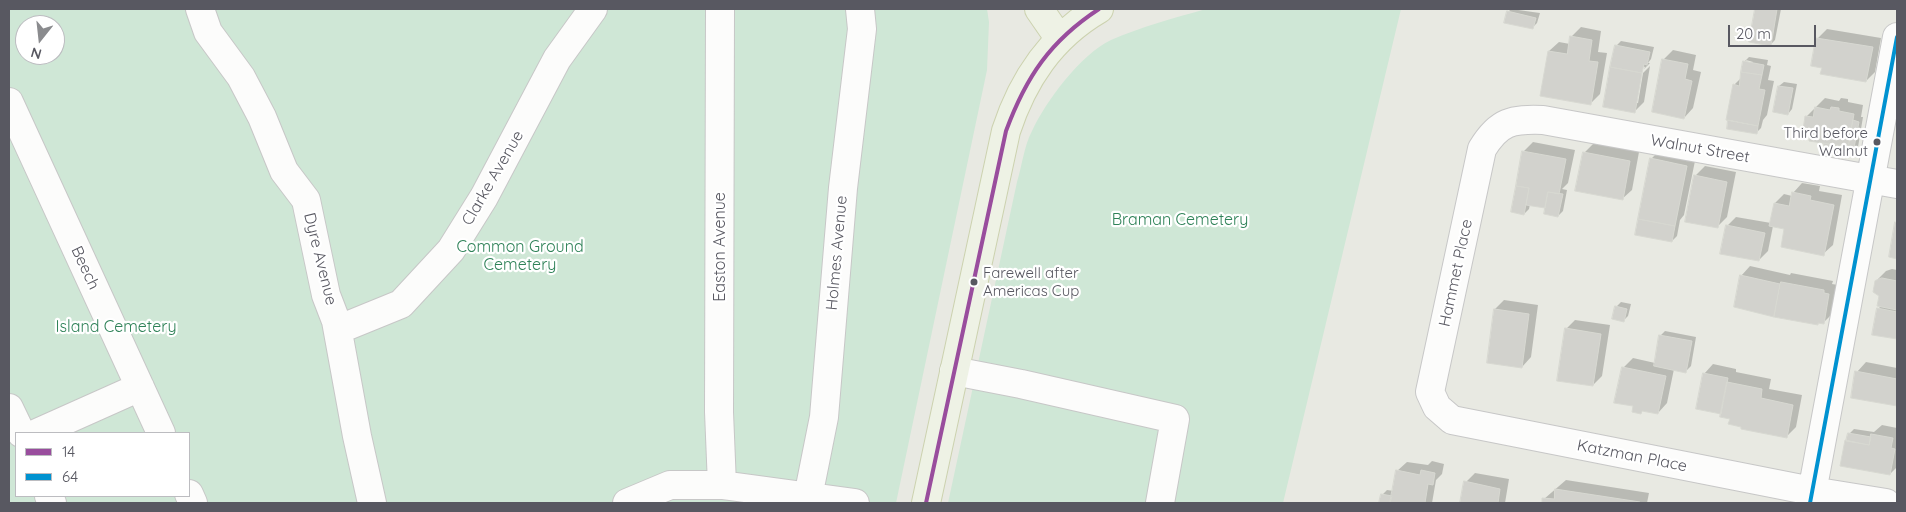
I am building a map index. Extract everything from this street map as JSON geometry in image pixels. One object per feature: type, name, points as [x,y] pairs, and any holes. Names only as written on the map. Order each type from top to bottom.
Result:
[{"type":"main road","points":[[1039,9],[1059,38]]},
{"type":"main road","points":[[926,503],[1006,131],[1015,104],[1044,56],[1059,38],[1082,19],[1099,9]]},
{"type":"street","name":"Dyre Avenue","points":[[200,9],[208,32],[241,77],[262,117],[284,171],[306,200],[326,294],[336,321],[357,436],[372,503]]},
{"type":"street","name":"Clarke Avenue","points":[[336,321],[347,326],[401,304],[451,250],[489,189],[557,59],[593,9]]},
{"type":"street","name":"Easton Avenue","points":[[720,9],[719,412],[722,485]]},
{"type":"street","name":"Holmes Avenue","points":[[808,497],[824,417],[843,188],[862,29],[860,9]]},
{"type":"street","points":[[1811,497],[1897,37]]},
{"type":"street","name":"Beech","points":[[9,102],[161,432]]},
{"type":"street","name":"Walnut Street","points":[[1503,125],[1519,120],[1543,120],[1897,184]]},
{"type":"street","name":"Hammet Place","points":[[1452,420],[1437,407],[1430,392],[1482,149],[1491,134],[1503,125]]},
{"type":"street","points":[[954,371],[1021,384],[1175,419],[1160,503]]},
{"type":"street","points":[[39,432],[140,388]]},
{"type":"street","points":[[9,408],[21,432]]},
{"type":"street","name":"Katzman Place","points":[[1452,420],[1811,497],[1886,503]]},
{"type":"street","points":[[627,503],[670,486],[722,485],[855,503]]},
{"type":"green space","name":"Common Ground Cemetery","points":[[9,9],[987,9],[989,22],[987,70],[896,503],[9,503]]},
{"type":"green space","name":"Braman Cemetery","points":[[1206,9],[1401,9],[1283,503],[948,503],[1017,182],[1029,137],[1038,119],[1055,93],[1077,67],[1100,47],[1111,40],[1134,31]]},
{"type":"building","points":[[1755,9],[1777,9],[1771,46],[1749,42]]},
{"type":"building","points":[[1507,11],[1536,18],[1533,29],[1504,23]]},
{"type":"building","points":[[1570,36],[1592,40],[1589,61],[1598,62],[1591,105],[1540,96],[1548,51],[1567,54]]},
{"type":"building","points":[[1816,38],[1873,47],[1866,82],[1820,74],[1822,68],[1811,66]]},
{"type":"building","points":[[1615,45],[1650,52],[1647,65],[1644,64],[1642,73],[1610,67]]},
{"type":"building","points":[[1662,59],[1688,64],[1685,79],[1692,81],[1684,119],[1652,112]]},
{"type":"building","points":[[1743,61],[1764,65],[1762,75],[1741,72]]},
{"type":"building","points":[[1610,67],[1642,73],[1635,113],[1603,107]]},
{"type":"building","points":[[1741,72],[1762,75],[1759,89],[1765,90],[1758,126],[1726,120],[1733,84],[1739,86]]},
{"type":"building","points":[[1778,86],[1793,88],[1788,115],[1773,112]]},
{"type":"building","points":[[1815,107],[1830,110],[1831,107],[1839,108],[1839,111],[1854,114],[1848,147],[1809,141],[1810,131],[1803,130],[1805,116],[1813,117]]},
{"type":"building","points":[[1728,120],[1758,126],[1757,134],[1727,129]]},
{"type":"building","points":[[1853,120],[1859,122],[1853,153],[1825,148],[1823,143],[1848,147]]},
{"type":"building","points":[[1522,151],[1566,159],[1559,194],[1548,192],[1545,208],[1526,205],[1529,188],[1516,186]]},
{"type":"building","points":[[1583,152],[1630,161],[1623,200],[1575,191]]},
{"type":"building","points":[[1650,158],[1687,166],[1675,226],[1638,219]]},
{"type":"building","points":[[1694,175],[1727,182],[1718,228],[1685,222]]},
{"type":"building","points":[[1516,186],[1529,188],[1524,215],[1511,212]]},
{"type":"building","points":[[1548,192],[1563,194],[1558,217],[1544,214]]},
{"type":"building","points":[[1792,192],[1811,196],[1810,200],[1834,205],[1824,256],[1781,247],[1784,229],[1769,226],[1774,203],[1789,206]]},
{"type":"building","points":[[1638,219],[1675,226],[1672,242],[1635,235]]},
{"type":"building","points":[[1895,222],[1897,223],[1897,259],[1889,257]]},
{"type":"building","points":[[1726,225],[1765,233],[1759,261],[1720,254]]},
{"type":"building","points":[[1740,275],[1780,284],[1774,317],[1734,307]]},
{"type":"building","points":[[1882,278],[1897,281],[1897,310],[1877,306],[1879,296],[1873,292],[1875,281]]},
{"type":"building","points":[[1781,282],[1824,290],[1824,293],[1829,294],[1824,324],[1818,323],[1818,325],[1774,317]]},
{"type":"building","points":[[1615,306],[1627,309],[1624,322],[1612,319]]},
{"type":"building","points":[[1877,308],[1897,312],[1897,339],[1872,335]]},
{"type":"building","points":[[1494,309],[1529,314],[1522,368],[1487,363]]},
{"type":"building","points":[[1565,328],[1601,334],[1593,386],[1557,381]]},
{"type":"building","points":[[1659,335],[1692,341],[1686,373],[1654,366]]},
{"type":"building","points":[[1622,367],[1666,376],[1658,414],[1642,411],[1641,414],[1632,412],[1633,406],[1614,403]]},
{"type":"building","points":[[1855,371],[1897,379],[1897,406],[1851,398]]},
{"type":"building","points":[[1703,373],[1728,378],[1721,414],[1696,409]]},
{"type":"building","points":[[1727,382],[1762,389],[1761,398],[1793,405],[1787,438],[1741,429],[1741,427],[1728,424],[1730,419],[1720,417]]},
{"type":"building","points":[[1848,433],[1871,437],[1869,445],[1846,441]]},
{"type":"building","points":[[1871,434],[1893,438],[1891,448],[1895,449],[1890,475],[1840,466],[1845,440],[1869,445]]},
{"type":"building","points":[[1396,470],[1420,475],[1421,470],[1435,473],[1433,485],[1428,484],[1425,503],[1390,503]]},
{"type":"building","points":[[1464,481],[1500,489],[1498,503],[1460,503]]},
{"type":"building","points":[[1555,489],[1640,503],[1542,503],[1542,498],[1554,499]]},
{"type":"building","points":[[1381,494],[1392,496],[1390,503],[1379,503]]},
{"type":"transit line","name":"14","points":[[926,503],[1006,131],[1031,77],[1053,47],[1082,21],[1099,9]]},
{"type":"transit line","name":"64","points":[[1810,503],[1897,37]]},
{"type":"place","name":"Third before Walnut","points":[[1877,142]]},
{"type":"place","name":"Farewell after Americas Cup","points":[[974,282]]},
{"type":"park label","name":"Island Cemetery","points":[[116,327]]}]
